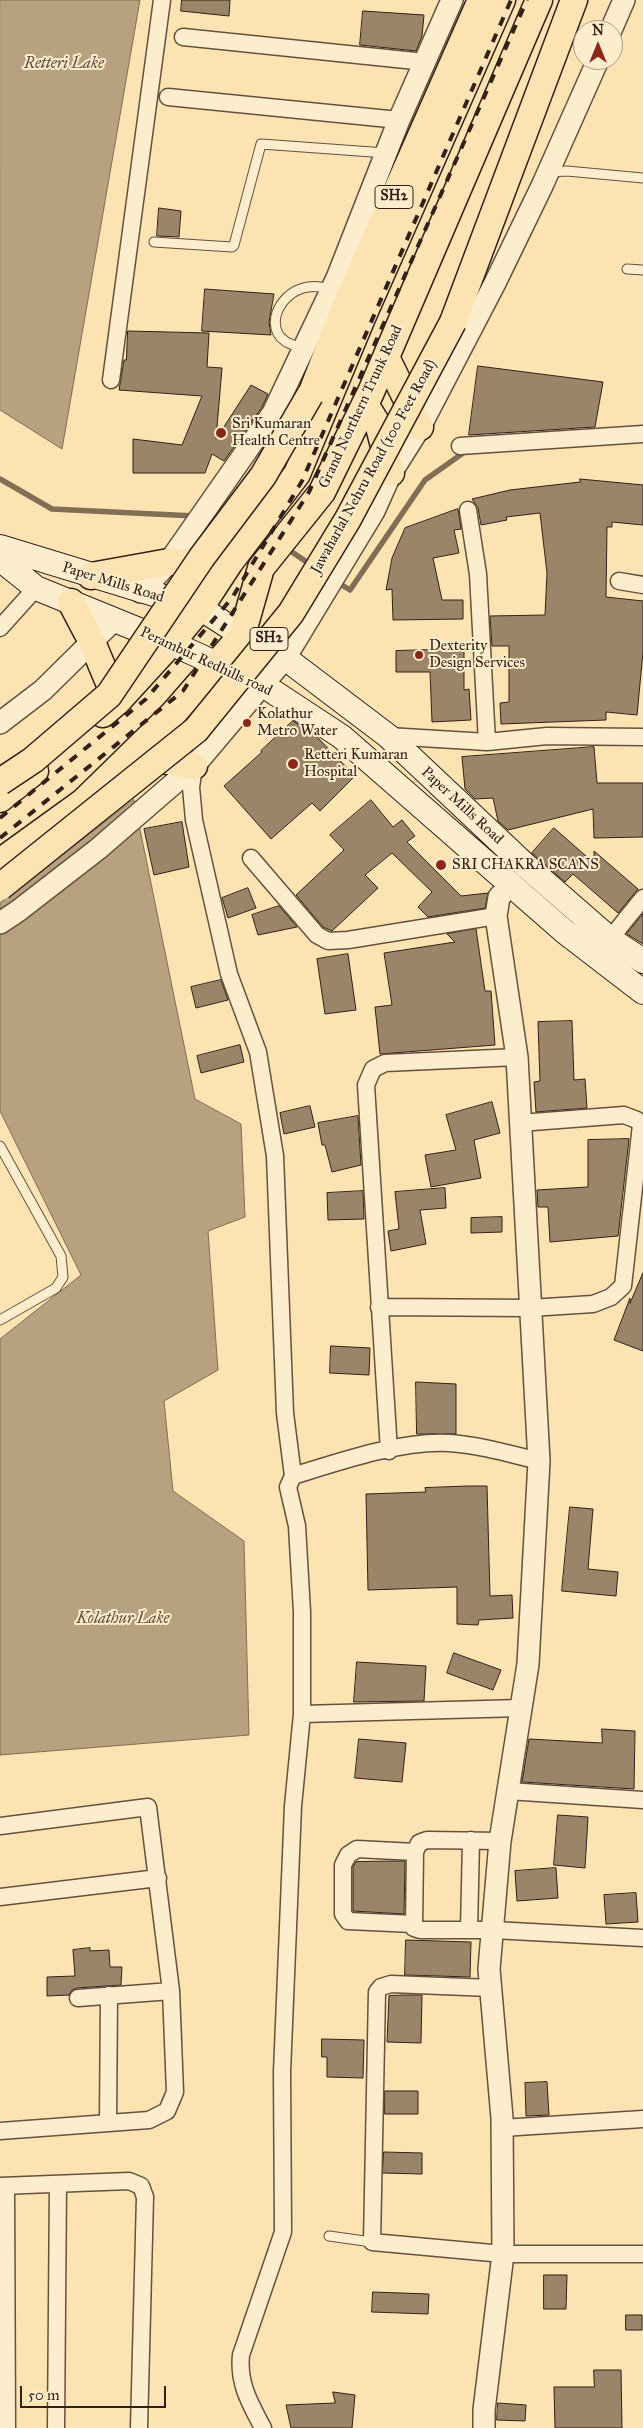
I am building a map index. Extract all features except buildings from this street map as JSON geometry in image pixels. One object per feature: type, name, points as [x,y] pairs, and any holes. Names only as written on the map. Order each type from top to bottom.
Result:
[{"type":"main road","name":"SH2","points":[[0,782],[33,760],[110,694],[202,557],[264,476],[310,395],[350,297],[480,0]]},
{"type":"main road","name":"Grand Northern Trunk Road","points":[[0,798],[117,702],[171,643],[200,608],[230,562],[296,474],[350,297],[502,0]]},
{"type":"main road","name":"Grand Northern Trunk Road","points":[[0,862],[83,802],[134,754],[217,665],[242,635],[261,568],[322,492],[365,404],[539,0]]},
{"type":"main road","name":"Jawaharlal Nehru Road (100 Feet Road)","points":[[0,887],[196,730],[285,620],[348,519],[453,322],[574,0]]},
{"type":"main road","points":[[386,357],[420,426]]},
{"type":"main road","points":[[365,404],[379,427],[392,473]]},
{"type":"main road","name":"Paper Mills Road","points":[[0,547],[141,592],[200,608],[242,635],[285,658],[388,736],[525,865],[610,939],[643,961]]},
{"type":"main road","name":"Perambur Redhills road","points":[[0,559],[36,588],[171,643],[263,686],[342,737],[565,932],[643,992]]},
{"type":"main road","points":[[91,576],[168,562],[230,562]]},
{"type":"main road","points":[[71,602],[92,642],[117,702]]},
{"type":"main road","points":[[134,754],[194,766]]},
{"type":"street","points":[[111,380],[162,0]]},
{"type":"street","points":[[141,592],[168,562],[273,413],[304,348],[350,297],[386,153],[452,0]]},
{"type":"street","points":[[615,20],[624,0]]},
{"type":"street","points":[[184,37],[425,62]]},
{"type":"street","points":[[0,923],[98,849],[194,766],[285,658],[374,511],[392,473],[420,426],[495,283],[594,70]]},
{"type":"street","points":[[168,97],[399,120]]},
{"type":"street","points":[[460,446],[485,446],[643,434]]},
{"type":"street","points":[[468,510],[479,583],[487,742]]},
{"type":"street","points":[[619,581],[643,584]]},
{"type":"street","points":[[0,628],[36,588]]},
{"type":"street","points":[[0,723],[43,690],[114,620]]},
{"type":"street","points":[[388,736],[487,742],[547,736],[643,737]]},
{"type":"street","points":[[194,766],[191,786],[194,820],[229,974],[258,1052],[275,1156],[285,1413],[293,1476],[288,1487],[288,1496],[297,1526],[302,1612],[302,1714],[293,1806],[282,2072],[283,2232],[241,2355],[239,2371],[246,2394],[263,2428]]},
{"type":"street","points":[[251,858],[317,935],[328,941],[348,940],[496,916]]},
{"type":"street","points":[[484,2428],[484,2410],[503,2254],[502,2128],[489,1969],[500,1841],[528,1664],[540,1461],[517,1057],[496,916],[500,897],[511,885]]},
{"type":"street","points":[[610,939],[643,898]]},
{"type":"street","points":[[389,1451],[366,1085],[373,1070],[385,1063],[517,1057]]},
{"type":"street","points":[[379,1307],[530,1308],[593,1304],[611,1297],[623,1286],[641,1125],[637,1120],[624,1114],[520,1123]]},
{"type":"street","points":[[293,1476],[338,1462],[416,1445],[449,1443],[503,1452],[540,1461]]},
{"type":"street","points":[[302,1714],[521,1708]]},
{"type":"street","points":[[508,1792],[643,1800]]},
{"type":"street","points":[[0,1826],[148,1807],[171,1991],[174,2092],[167,2111],[149,2120],[0,2131]]},
{"type":"street","points":[[500,1841],[427,1840],[419,1843],[415,1852],[414,1928],[420,1930],[493,1930],[643,1938]]},
{"type":"street","points":[[469,1930],[465,1885],[471,1840]]},
{"type":"street","points":[[413,1924],[348,1921],[343,1914],[343,1865],[348,1855],[358,1849],[415,1852]]},
{"type":"street","points":[[0,1897],[158,1878]]},
{"type":"street","points":[[465,1885],[497,1886]]},
{"type":"street","points":[[491,1988],[391,1984],[381,1987],[376,1992],[372,2242],[503,2254],[643,2254]]},
{"type":"street","points":[[78,1998],[171,1991]]},
{"type":"street","points":[[108,2123],[110,1995]]},
{"type":"street","points":[[502,2128],[643,2119]]},
{"type":"street","points":[[7,2428],[3,2186],[130,2181],[141,2186],[145,2197],[139,2428]]},
{"type":"street","points":[[56,2428],[58,2184]]},
{"type":"lane","points":[[154,242],[232,247],[261,144],[386,153]]},
{"type":"lane","points":[[548,172],[567,171],[643,178]]},
{"type":"lane","points":[[626,269],[643,270]]},
{"type":"lane","points":[[304,348],[285,341],[278,331],[277,320],[282,301],[288,295],[305,287],[324,288],[350,297]]},
{"type":"lane","points":[[0,1146],[61,1256],[63,1276],[56,1288],[0,1320]]},
{"type":"lane","points":[[329,2236],[372,2242]]},
{"type":"water","name":"Retteri Lake","points":[[0,0],[140,0],[62,449],[0,410]]},
{"type":"water","name":"Kolathur Lake","points":[[134,800],[195,1099],[241,1124],[245,1217],[208,1231],[218,1370],[164,1401],[173,1491],[244,1541],[249,1735],[0,1755],[0,1339],[81,1275],[0,1111],[0,903]]},
{"type":"waterway","points":[[337,582],[350,590],[425,480],[466,451]]},
{"type":"waterway","points":[[0,479],[52,509],[195,516]]},
{"type":"waterway","points":[[286,548],[311,565]]},
{"type":"railway","points":[[0,818],[146,699],[232,598],[302,481],[511,0]]},
{"type":"railway","points":[[0,838],[183,691],[309,492],[527,0]]},
{"type":"place","name":"Sri Kumaran Health Centre","points":[[221,433]]},
{"type":"place","name":"Dexterity Design Services","points":[[419,655]]},
{"type":"place","name":"Kolathur Metro Water","points":[[247,723]]},
{"type":"place","name":"Retteri Kumaran Hospital","points":[[293,764]]},
{"type":"place","name":"SRI CHAKRA SCANS","points":[[441,865]]}]
